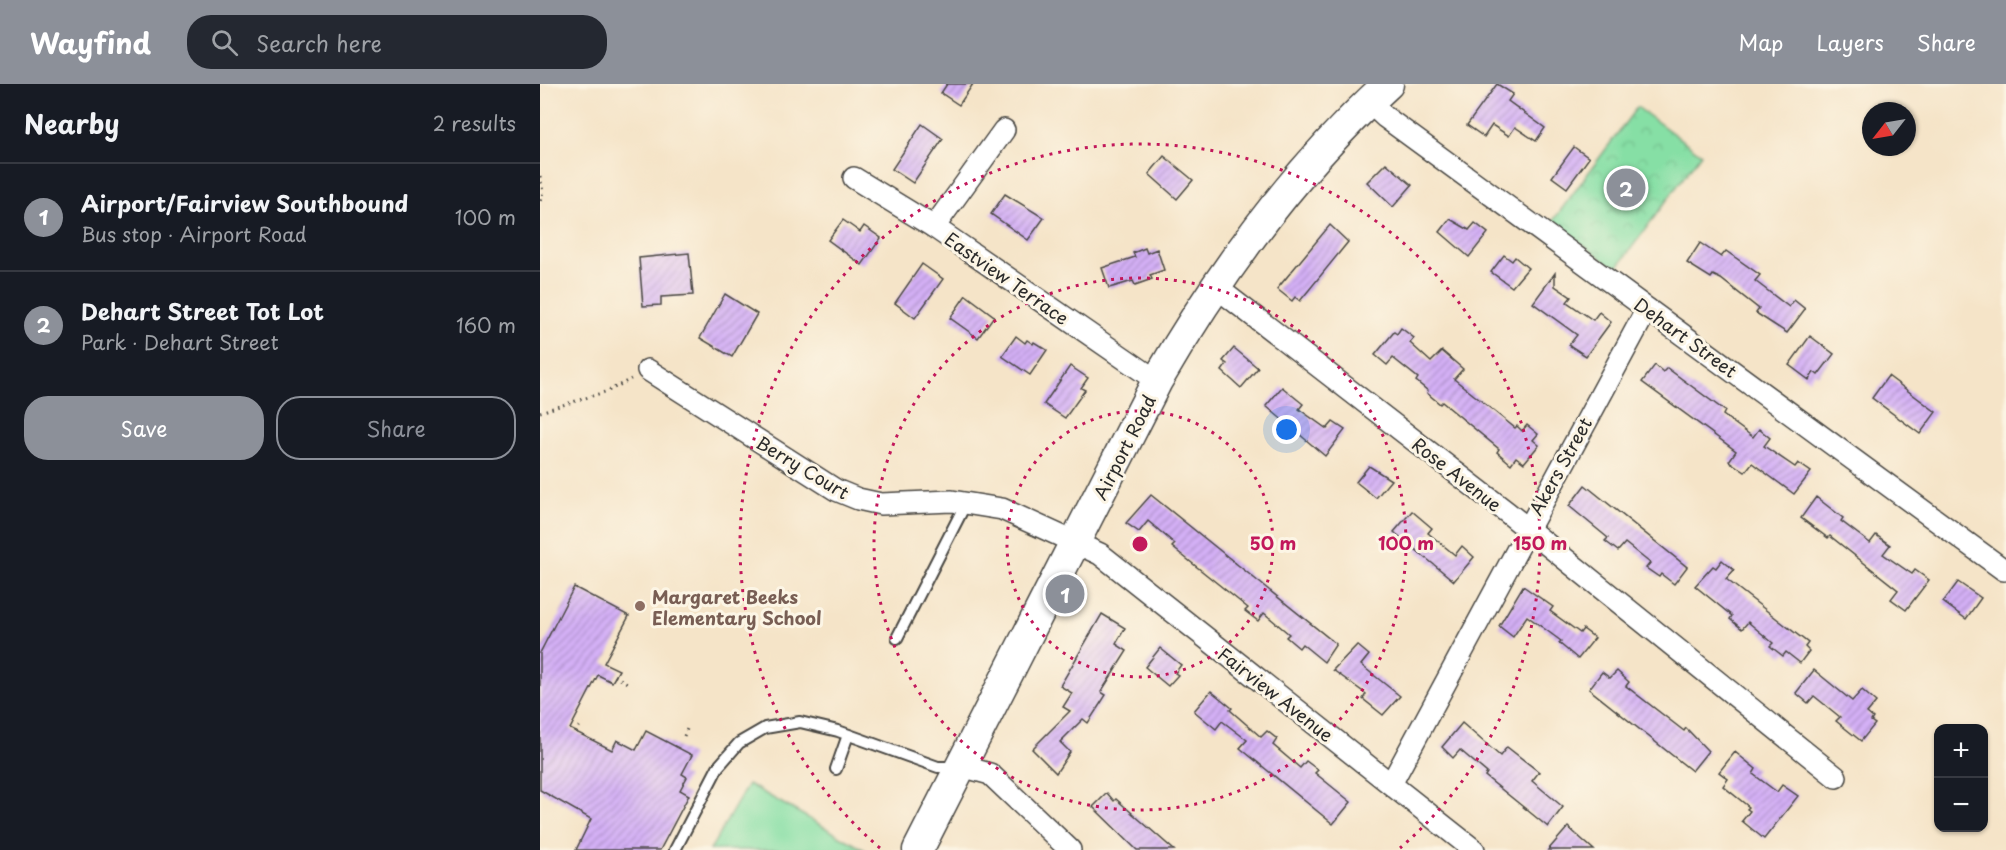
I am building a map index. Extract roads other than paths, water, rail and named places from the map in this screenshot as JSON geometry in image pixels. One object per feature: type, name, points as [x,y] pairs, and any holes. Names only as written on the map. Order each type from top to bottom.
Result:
[{"type":"street","name":"Airport Road","points":[[918,850],[1157,381],[1216,287],[1296,184],[1379,93]]},
{"type":"street","name":"Dehart Street","points":[[1379,93],[1385,117],[2004,570]]},
{"type":"street","points":[[934,227],[1004,130]]},
{"type":"street","name":"Eastview Terrace","points":[[854,178],[934,227],[1157,381]]},
{"type":"street","name":"Rose Avenue","points":[[1216,287],[1508,513],[1525,530],[1836,777]]},
{"type":"street","name":"Akers Street","points":[[1390,784],[1525,530],[1647,309]]},
{"type":"street","name":"Berry Court","points":[[648,370],[836,490],[858,499],[905,505],[966,502],[1002,509],[1075,542]]},
{"type":"street","name":"Fairview Avenue","points":[[1075,542],[1100,554],[1474,850]]},
{"type":"street","points":[[961,766],[977,768],[990,774],[1070,850]]},
{"type":"lane","points":[[897,638],[966,502]]},
{"type":"lane","points":[[675,850],[718,767],[739,743],[765,728],[800,722],[848,735],[938,767],[961,766]]},
{"type":"lane","points":[[836,769],[848,735]]},
{"type":"place","name":"Dehart Street Tot Lot","points":[[1626,188]]},
{"type":"place","name":"Airport/Fairview Southbound","points":[[1065,594]]},
{"type":"place","name":"Margaret Beeks Elementary School","points":[[640,606]]}]
